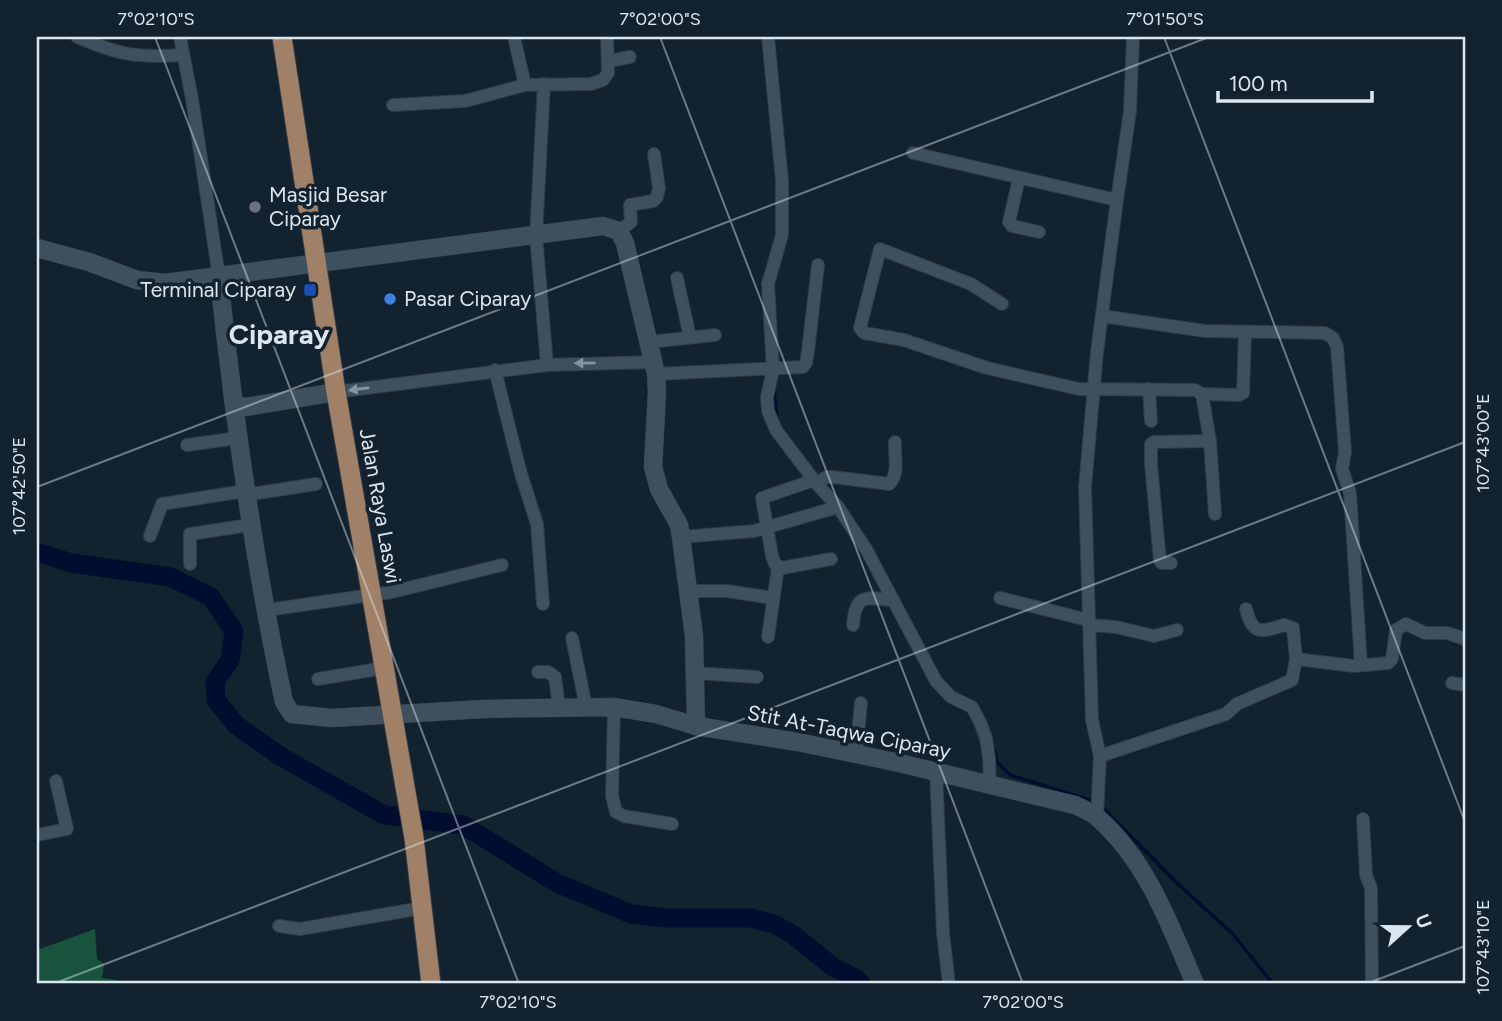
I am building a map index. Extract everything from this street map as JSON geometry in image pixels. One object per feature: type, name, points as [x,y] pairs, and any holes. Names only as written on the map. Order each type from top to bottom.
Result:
[{"type":"main road","name":"Jalan Raya Laswi","points":[[282,37],[336,392],[414,838],[431,984]]},
{"type":"main road","points":[[37,248],[152,283],[219,277],[603,226],[620,231],[655,368],[657,392],[653,467],[659,489],[679,525],[681,537],[694,636],[696,726]]},
{"type":"main road","points":[[219,277],[245,493],[267,610]]},
{"type":"main road","points":[[233,401],[246,407],[336,392]]},
{"type":"main road","name":"Stit At-Taqwa Ciparay","points":[[267,610],[284,702],[292,715],[332,718],[483,709],[614,707],[656,714],[696,726],[936,771],[1075,805],[1097,816],[1136,860],[1168,919],[1195,984]]},
{"type":"street","points":[[77,37],[125,55],[183,55]]},
{"type":"street","points":[[180,37],[219,277]]},
{"type":"street","points":[[514,37],[525,85]]},
{"type":"street","points":[[393,105],[466,101],[525,85],[582,85],[598,82],[607,76],[607,37]]},
{"type":"street","points":[[768,37],[782,181],[782,235],[768,284],[773,370],[767,397],[768,411],[776,430],[819,480],[866,549],[936,681],[951,697],[972,707],[986,738],[990,785]]},
{"type":"street","points":[[1097,816],[1100,756],[1092,720],[1085,487],[1093,389],[1130,111],[1133,37]]},
{"type":"street","points":[[609,61],[630,57]]},
{"type":"street","points":[[544,84],[536,235],[547,365]]},
{"type":"street","points":[[913,153],[1117,201]]},
{"type":"street","points":[[620,231],[631,222],[630,205],[653,201],[657,197],[658,179],[654,154]]},
{"type":"street","points":[[1019,178],[1009,222],[1012,226],[1039,232]]},
{"type":"street","points":[[1002,304],[971,284],[880,249],[859,325],[864,333],[904,340],[987,368],[1077,388],[1195,390],[1202,394],[1243,393],[1245,332]]},
{"type":"street","points":[[336,392],[547,365],[799,369],[806,363],[818,265]]},
{"type":"street","points":[[677,278],[690,337]]},
{"type":"street","points":[[1102,316],[1195,330],[1321,332],[1331,335],[1336,344],[1345,452],[1342,469],[1350,493],[1360,665]]},
{"type":"street","points":[[649,342],[715,335]]},
{"type":"street","points":[[495,370],[521,474],[537,524],[543,604]]},
{"type":"street","points":[[1149,389],[1151,421]]},
{"type":"street","points":[[1202,394],[1210,442],[1215,514]]},
{"type":"street","points":[[187,444],[238,438]]},
{"type":"street","points":[[768,637],[778,567],[772,556],[762,498],[819,480],[889,484],[896,471],[894,442]]},
{"type":"street","points":[[1171,564],[1160,561],[1151,444],[1210,442]]},
{"type":"street","points":[[150,536],[162,504],[316,484]]},
{"type":"street","points":[[681,537],[768,528],[838,507]]},
{"type":"street","points":[[190,565],[190,534],[250,525]]},
{"type":"street","points":[[778,567],[831,559]]},
{"type":"street","points":[[267,610],[392,592],[502,565]]},
{"type":"street","points":[[688,591],[757,593],[773,598]]},
{"type":"street","points":[[853,625],[855,610],[861,600],[866,597],[891,600]]},
{"type":"street","points":[[1000,598],[1088,622],[1154,636],[1177,630]]},
{"type":"street","points":[[1100,756],[1227,714],[1237,704],[1288,683],[1294,676],[1296,659],[1293,628],[1284,625],[1255,629],[1251,626],[1246,609]]},
{"type":"street","points":[[1296,659],[1360,665],[1390,662],[1394,635],[1403,625],[1413,626],[1425,633],[1443,632],[1465,639]]},
{"type":"street","points":[[572,638],[586,707]]},
{"type":"street","points":[[318,679],[384,668]]},
{"type":"street","points":[[538,673],[548,672],[555,677],[559,707]]},
{"type":"street","points":[[695,673],[757,677]]},
{"type":"street","points":[[856,754],[861,703]]},
{"type":"street","points":[[614,707],[612,796],[616,811],[624,816],[672,824]]},
{"type":"street","points":[[936,771],[943,933],[949,984]]},
{"type":"street","points":[[37,835],[67,829],[56,781]]},
{"type":"street","points":[[1363,819],[1366,875],[1371,888],[1372,984]]},
{"type":"street","points":[[279,926],[300,929],[422,908]]},
{"type":"green space","points":[[95,929],[97,959],[104,964],[102,978],[117,980],[117,984],[37,984],[37,950]]},
{"type":"waterway","points":[[774,391],[777,418]]},
{"type":"waterway","points":[[37,552],[71,563],[170,577],[211,597],[234,631],[230,660],[215,682],[216,700],[236,725],[280,756],[384,815],[463,825],[557,883],[631,914],[667,918],[750,918],[774,924],[861,984]]},
{"type":"waterway","points":[[994,750],[997,762],[1010,775],[1093,801]]},
{"type":"waterway","points":[[1102,807],[1179,885],[1232,933],[1273,984]]},
{"type":"place","name":"Masjid Besar Ciparay","points":[[255,207]]},
{"type":"place","name":"Terminal Ciparay","points":[[310,290]]},
{"type":"place","name":"Pasar Ciparay","points":[[390,299]]},
{"type":"district","name":"Ciparay","points":[[279,334]]}]
